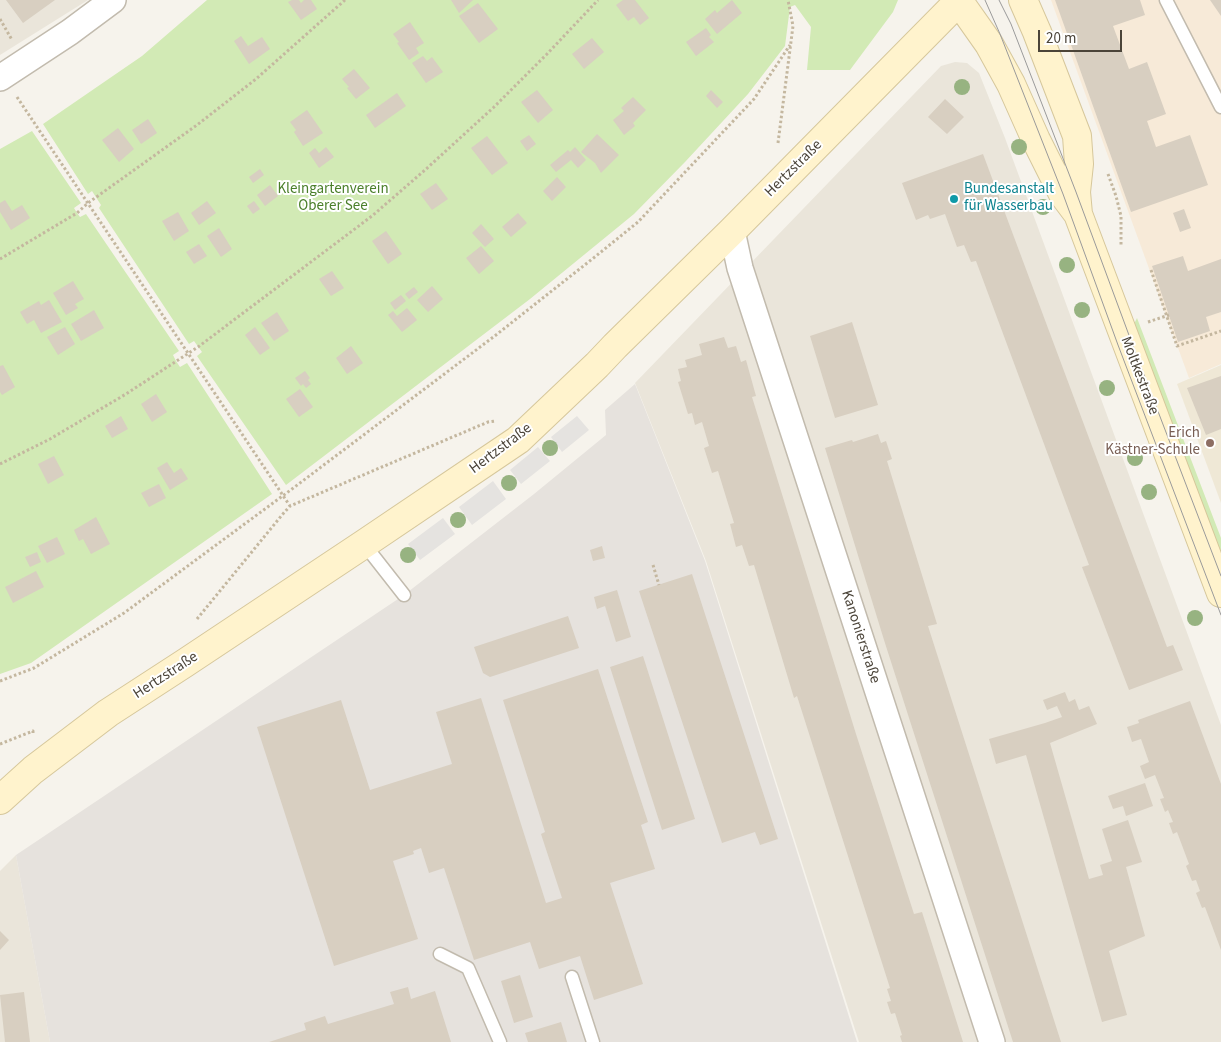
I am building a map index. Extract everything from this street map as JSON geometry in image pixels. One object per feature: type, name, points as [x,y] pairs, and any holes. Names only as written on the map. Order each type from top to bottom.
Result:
[{"type":"main road","name":"Moltkestraße","points":[[1023,0],[1077,136],[1079,164],[1076,192],[1078,214],[1221,593]]},
{"type":"main road","name":"Moltkestraße","points":[[959,1],[988,44],[1011,84],[1063,194],[1078,214]]},
{"type":"main road","name":"Hertzstraße","points":[[0,800],[33,770],[108,713],[518,440],[597,365],[732,231],[959,1]]},
{"type":"street","points":[[2,77],[70,32],[113,0]]},
{"type":"street","name":"Kanonierstraße","points":[[732,231],[740,268],[992,1042]]},
{"type":"lane","points":[[1166,0],[1221,107]]},
{"type":"lane","points":[[364,544],[404,595]]},
{"type":"lane","points":[[440,954],[468,968],[500,1042]]},
{"type":"lane","points":[[572,977],[593,1042]]},
{"type":"path","points":[[0,259],[77,213],[189,130],[256,79],[345,0]]},
{"type":"path","points":[[0,464],[50,439],[109,404],[188,353],[372,216],[494,107],[598,0]]},
{"type":"path","points":[[788,0],[793,26],[777,151],[795,168]]},
{"type":"path","points":[[0,681],[34,668],[124,613],[283,496],[527,311],[638,222],[754,99],[790,45]]},
{"type":"path","points":[[2,77],[290,506]]},
{"type":"path","points":[[1106,168],[1121,216],[1121,250]]},
{"type":"path","points":[[1151,270],[1168,315],[1177,346],[1221,331]]},
{"type":"path","points":[[1152,320],[1168,315]]},
{"type":"path","points":[[196,621],[290,506],[488,422],[505,421],[518,440]]},
{"type":"path","points":[[653,565],[659,584]]},
{"type":"shaded area","points":[[0,0],[88,0],[0,55]]},
{"type":"shaded area","points":[[1051,0],[1221,0],[1221,364],[1189,378]]},
{"type":"shaded area","points":[[955,62],[967,63],[979,73],[1005,138],[1221,725],[1221,1042],[859,1042],[706,561],[635,383],[941,66]]},
{"type":"shaded area","name":"Erich Kästner-Schule","points":[[1221,365],[1221,503],[1177,384]]},
{"type":"shaded area","points":[[635,384],[705,561],[857,1042],[50,1042],[16,855],[404,595],[534,494],[606,435],[605,410]]},
{"type":"shaded area","points":[[577,416],[589,430],[562,452],[551,437]]},
{"type":"shaded area","points":[[538,447],[550,461],[521,484],[510,470]]},
{"type":"shaded area","points":[[493,481],[506,499],[472,525],[459,507]]},
{"type":"shaded area","points":[[443,518],[455,534],[420,560],[408,544]]},
{"type":"shaded area","points":[[16,855],[50,1042],[0,1042],[0,871]]},
{"type":"green space","name":"Kleingartenverein Oberer See","points":[[207,0],[898,0],[893,12],[850,70],[807,70],[811,27],[795,5],[790,7],[785,46],[748,94],[634,214],[530,299],[286,485],[197,356],[202,352],[194,341],[189,344],[99,208],[101,205],[92,191],[88,194],[43,124],[142,56]]},
{"type":"green space","points":[[32,131],[81,203],[74,208],[77,213],[80,217],[86,214],[179,351],[173,355],[176,361],[180,367],[187,363],[272,494],[31,663],[0,674],[0,149]]},
{"type":"green space","points":[[1137,318],[1221,538],[1221,558],[1133,326]]},
{"type":"building","points":[[6,0],[55,0],[23,23]]},
{"type":"building","points":[[299,0],[301,3],[304,0],[311,0],[317,9],[301,20],[288,2]]},
{"type":"building","points":[[451,0],[473,0],[459,13]]},
{"type":"building","points":[[623,0],[635,0],[649,18],[640,25],[634,17],[628,21],[616,5]]},
{"type":"building","points":[[732,0],[742,13],[717,34],[705,19],[715,10],[717,13]]},
{"type":"building","points":[[1055,0],[1140,0],[1145,15],[1113,26],[1129,69],[1147,62],[1166,114],[1147,121],[1156,147],[1190,135],[1208,185],[1131,212]]},
{"type":"building","points":[[1210,0],[1221,0],[1221,16]]},
{"type":"building","points":[[478,3],[498,29],[479,43],[459,16]]},
{"type":"building","points":[[410,22],[424,43],[416,48],[419,53],[409,60],[393,34]]},
{"type":"building","points":[[706,28],[711,35],[709,37],[714,42],[696,56],[686,42]]},
{"type":"building","points":[[241,36],[248,46],[262,37],[270,49],[249,64],[234,41]]},
{"type":"building","points":[[592,38],[604,52],[584,69],[572,54]]},
{"type":"building","points":[[423,56],[427,61],[432,57],[443,72],[426,83],[412,63]]},
{"type":"building","points":[[354,69],[370,88],[356,99],[342,79]]},
{"type":"building","points":[[537,90],[553,110],[538,123],[521,102]]},
{"type":"building","points":[[711,90],[723,102],[717,108],[706,96]]},
{"type":"building","points":[[397,93],[406,106],[375,128],[366,115]]},
{"type":"building","points":[[633,97],[646,110],[633,123],[635,126],[624,135],[613,120],[624,111],[621,108]]},
{"type":"building","points":[[945,99],[964,117],[947,134],[928,117]]},
{"type":"building","points":[[307,110],[323,133],[303,146],[290,122]]},
{"type":"building","points":[[148,119],[157,133],[141,144],[132,130]]},
{"type":"building","points":[[118,128],[134,149],[119,162],[102,140]]},
{"type":"building","points":[[597,134],[619,155],[601,173],[595,163],[581,152]]},
{"type":"building","points":[[529,135],[536,144],[527,151],[520,141]]},
{"type":"building","points":[[487,136],[508,163],[492,175],[471,148]]},
{"type":"building","points":[[326,147],[334,157],[319,168],[309,153],[315,148],[319,153]]},
{"type":"building","points":[[575,147],[586,160],[578,168],[571,160],[556,172],[550,165],[568,150],[570,152]]},
{"type":"building","points":[[983,154],[1167,647],[1173,645],[1183,670],[1129,690],[1082,567],[1089,565],[976,261],[971,262],[964,245],[957,247],[945,214],[930,219],[928,215],[916,220],[902,183]]},
{"type":"building","points":[[260,169],[264,175],[253,183],[249,177]]},
{"type":"building","points":[[557,177],[566,187],[552,201],[543,191]]},
{"type":"building","points":[[436,183],[448,199],[432,210],[420,194]]},
{"type":"building","points":[[270,185],[278,196],[265,206],[257,195]]},
{"type":"building","points":[[5,200],[12,211],[22,205],[30,218],[11,230],[0,212],[0,203]]},
{"type":"building","points":[[207,201],[216,213],[199,225],[191,213]]},
{"type":"building","points":[[254,201],[260,209],[253,214],[247,206]]},
{"type":"building","points":[[1184,209],[1191,228],[1180,232],[1173,213]]},
{"type":"building","points":[[178,212],[189,231],[174,241],[162,221]]},
{"type":"building","points":[[518,213],[527,223],[511,237],[502,227]]},
{"type":"building","points":[[481,224],[494,239],[485,247],[472,233]]},
{"type":"building","points":[[219,228],[232,249],[221,257],[207,236]]},
{"type":"building","points":[[386,231],[402,254],[388,264],[372,241]]},
{"type":"building","points":[[199,244],[207,256],[194,264],[186,252]]},
{"type":"building","points":[[481,246],[494,261],[479,274],[466,258]]},
{"type":"building","points":[[1183,256],[1188,271],[1221,259],[1221,312],[1206,317],[1210,331],[1178,342],[1152,266]]},
{"type":"building","points":[[332,271],[344,288],[331,296],[319,279]]},
{"type":"building","points":[[73,281],[84,299],[75,304],[78,308],[66,315],[53,293]]},
{"type":"building","points":[[432,286],[443,299],[428,312],[417,300]]},
{"type":"building","points":[[414,287],[418,292],[409,299],[405,294]]},
{"type":"building","points":[[401,295],[406,301],[395,310],[390,303]]},
{"type":"building","points":[[49,300],[62,322],[41,333],[34,320],[27,324],[20,312],[39,301],[41,305]]},
{"type":"building","points":[[407,308],[417,320],[402,332],[388,315],[393,311],[397,316]]},
{"type":"building","points":[[94,310],[104,328],[81,341],[71,324]]},
{"type":"building","points":[[277,312],[289,331],[274,341],[261,323]]},
{"type":"building","points":[[852,322],[878,405],[835,418],[810,336]]},
{"type":"building","points":[[65,327],[75,344],[58,355],[47,337]]},
{"type":"building","points":[[255,327],[270,348],[260,355],[245,335]]},
{"type":"building","points":[[724,337],[728,348],[736,346],[741,362],[746,360],[756,396],[752,397],[856,734],[914,914],[922,912],[963,1042],[902,1042],[900,1036],[902,1035],[895,1013],[891,1014],[887,1002],[891,1001],[887,989],[890,988],[797,696],[794,698],[754,565],[749,566],[742,545],[736,547],[730,524],[734,523],[718,471],[712,473],[704,448],[709,446],[702,422],[695,425],[692,413],[688,414],[678,382],[681,381],[678,369],[687,367],[685,360],[702,355],[699,344]]},
{"type":"building","points":[[351,346],[363,363],[347,374],[336,358]]},
{"type":"building","points":[[3,365],[15,387],[2,395],[0,392],[0,366]]},
{"type":"building","points":[[305,371],[310,378],[308,380],[311,384],[306,388],[303,384],[301,386],[295,378]]},
{"type":"building","points":[[1221,376],[1221,429],[1206,435],[1187,388]]},
{"type":"building","points":[[300,389],[313,407],[299,417],[286,399]]},
{"type":"building","points":[[156,394],[167,412],[152,422],[141,404]]},
{"type":"building","points":[[121,416],[128,429],[112,438],[105,426]]},
{"type":"building","points":[[878,434],[881,443],[886,441],[892,459],[887,461],[937,624],[928,626],[1061,1042],[1013,1042],[884,640],[825,448]]},
{"type":"building","points":[[54,456],[64,475],[48,484],[38,464]]},
{"type":"building","points":[[167,462],[174,473],[181,468],[188,479],[170,490],[157,468]]},
{"type":"building","points":[[159,484],[166,498],[149,507],[141,493]]},
{"type":"building","points":[[96,517],[110,544],[91,554],[83,539],[79,541],[74,530]]},
{"type":"building","points":[[57,537],[65,554],[47,563],[38,546]]},
{"type":"building","points":[[602,546],[605,558],[593,561],[590,550]]},
{"type":"building","points":[[37,552],[41,562],[30,567],[25,557]]},
{"type":"building","points":[[36,571],[44,587],[13,603],[5,587]]},
{"type":"building","points":[[692,574],[778,839],[760,845],[755,832],[722,843],[639,591]]},
{"type":"building","points":[[617,590],[631,637],[616,642],[605,606],[597,609],[594,597]]},
{"type":"building","points":[[568,616],[579,648],[490,677],[483,673],[474,647]]},
{"type":"building","points":[[643,656],[695,819],[662,830],[610,667]]},
{"type":"building","points":[[598,669],[648,822],[641,825],[655,869],[610,883],[643,984],[594,1000],[580,956],[539,969],[530,942],[474,960],[444,868],[429,873],[421,848],[413,851],[414,854],[393,861],[418,939],[334,966],[257,727],[341,700],[370,790],[452,764],[436,712],[481,698],[546,903],[562,898],[541,834],[545,832],[503,700]]},
{"type":"building","points":[[1065,692],[1069,702],[1075,699],[1079,710],[1089,706],[1097,724],[1050,743],[1089,879],[1103,875],[1100,865],[1112,861],[1102,829],[1128,820],[1142,862],[1126,867],[1145,936],[1109,951],[1127,1015],[1102,1022],[1026,755],[996,764],[989,739],[1062,717],[1057,706],[1047,710],[1043,700]]},
{"type":"building","points":[[1190,701],[1221,784],[1221,950],[1205,907],[1202,908],[1196,893],[1200,891],[1196,880],[1192,881],[1186,866],[1189,864],[1177,832],[1173,834],[1169,823],[1173,822],[1168,810],[1165,812],[1160,799],[1164,798],[1155,775],[1145,779],[1140,766],[1149,762],[1141,739],[1132,742],[1127,727],[1139,723],[1138,720]]},
{"type":"building","points":[[1145,783],[1153,806],[1126,816],[1123,806],[1113,809],[1108,796]]},
{"type":"building","points":[[0,931],[9,940],[0,950]]},
{"type":"building","points":[[520,975],[533,1017],[514,1023],[501,981]]},
{"type":"building","points":[[408,987],[411,999],[435,991],[451,1042],[269,1042],[306,1030],[304,1023],[325,1016],[328,1024],[394,1004],[390,992]]},
{"type":"building","points":[[24,992],[30,1042],[5,1042],[0,995]]},
{"type":"building","points":[[561,1022],[567,1042],[528,1042],[525,1033]]},
{"type":"tram line","points":[[985,0],[1063,194],[1118,345],[1221,615]]},
{"type":"tram line","points":[[999,0],[1011,24],[1076,192],[1221,576]]},
{"type":"place","name":"Bundesanstalt für Wasserbau","points":[[954,199]]},
{"type":"place","name":"Erich Kästner-Schule","points":[[1210,443]]}]
